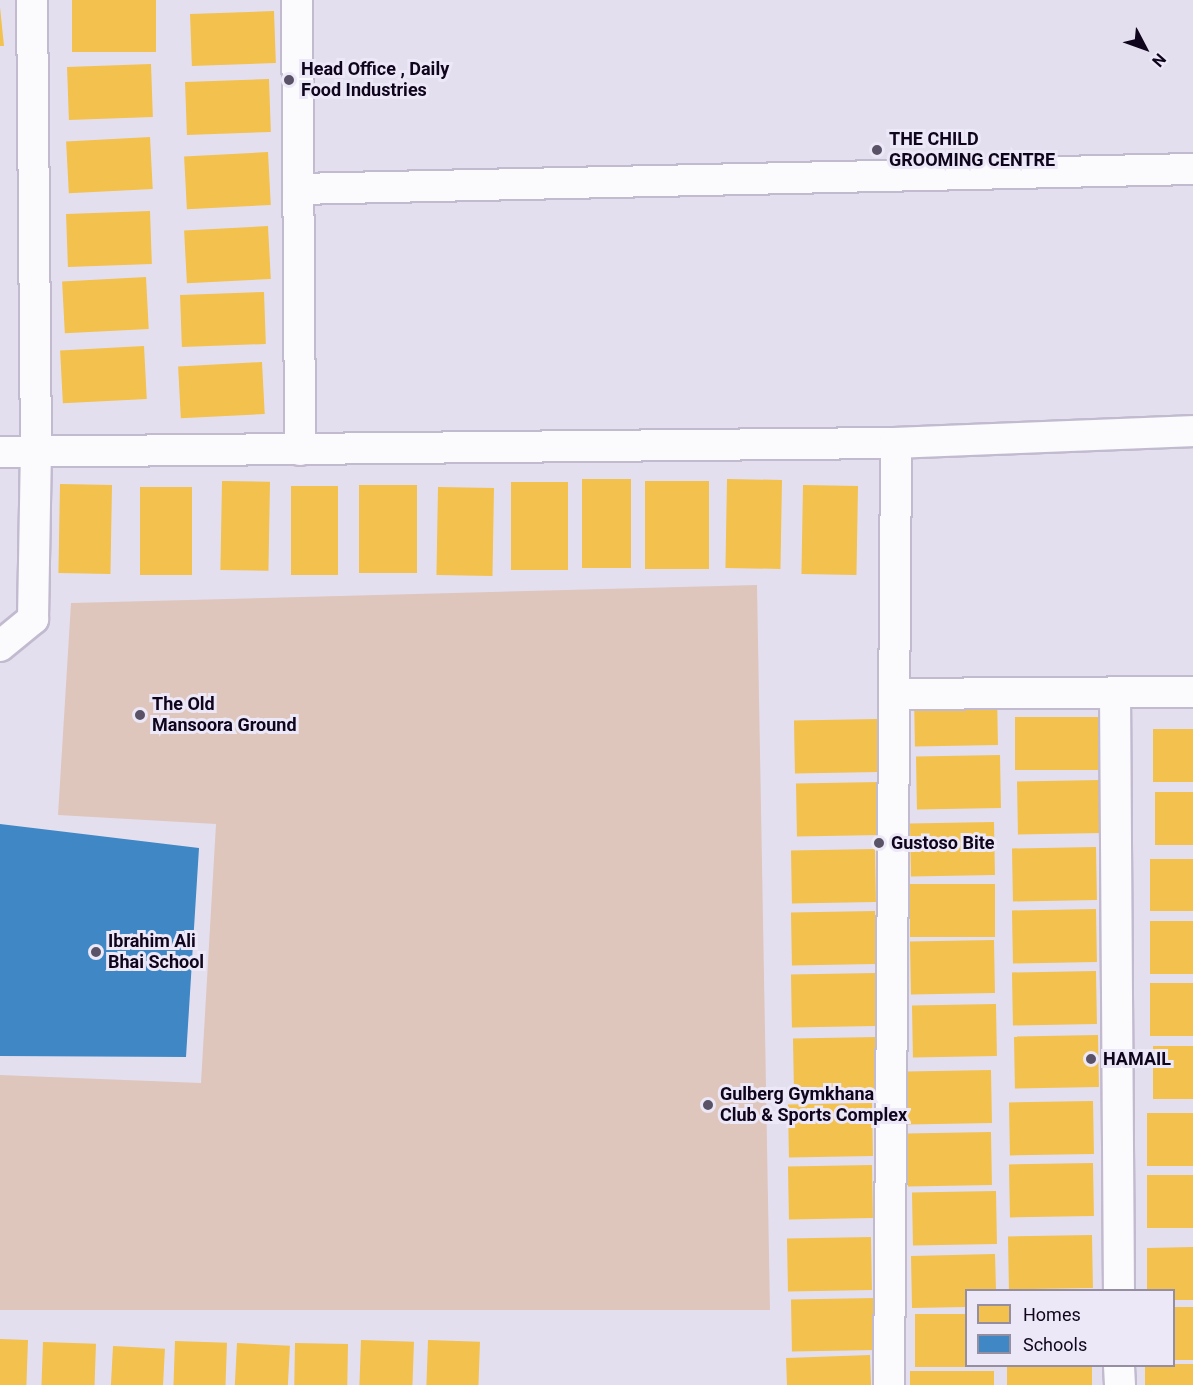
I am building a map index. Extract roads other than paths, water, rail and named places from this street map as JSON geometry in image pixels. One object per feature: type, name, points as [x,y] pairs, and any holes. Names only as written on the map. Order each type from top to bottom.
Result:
[{"type":"street","points":[[0,646],[33,619],[36,453],[32,0]]},
{"type":"street","points":[[297,0],[300,450]]},
{"type":"street","points":[[298,189],[1193,169]]},
{"type":"street","points":[[0,452],[896,443],[1193,431]]},
{"type":"street","points":[[889,1385],[896,443]]},
{"type":"street","points":[[1115,692],[1119,1289]]},
{"type":"street","points":[[894,694],[1193,692]]},
{"type":"street","points":[[1119,1367],[1120,1385]]},
{"type":"place","name":"Head Office , Daily Food Industries","points":[[289,80]]},
{"type":"place","name":"THE CHILD GROOMING CENTRE","points":[[877,150]]},
{"type":"place","name":"The Old Mansoora Ground","points":[[140,715]]},
{"type":"place","name":"Gustoso Bite","points":[[879,843]]},
{"type":"place","name":"Ibrahim Ali Bhai School","points":[[96,952]]},
{"type":"place","name":"HAMAIL","points":[[1091,1059]]},
{"type":"place","name":"Gulberg Gymkhana Club & Sports Complex","points":[[708,1105]]}]
